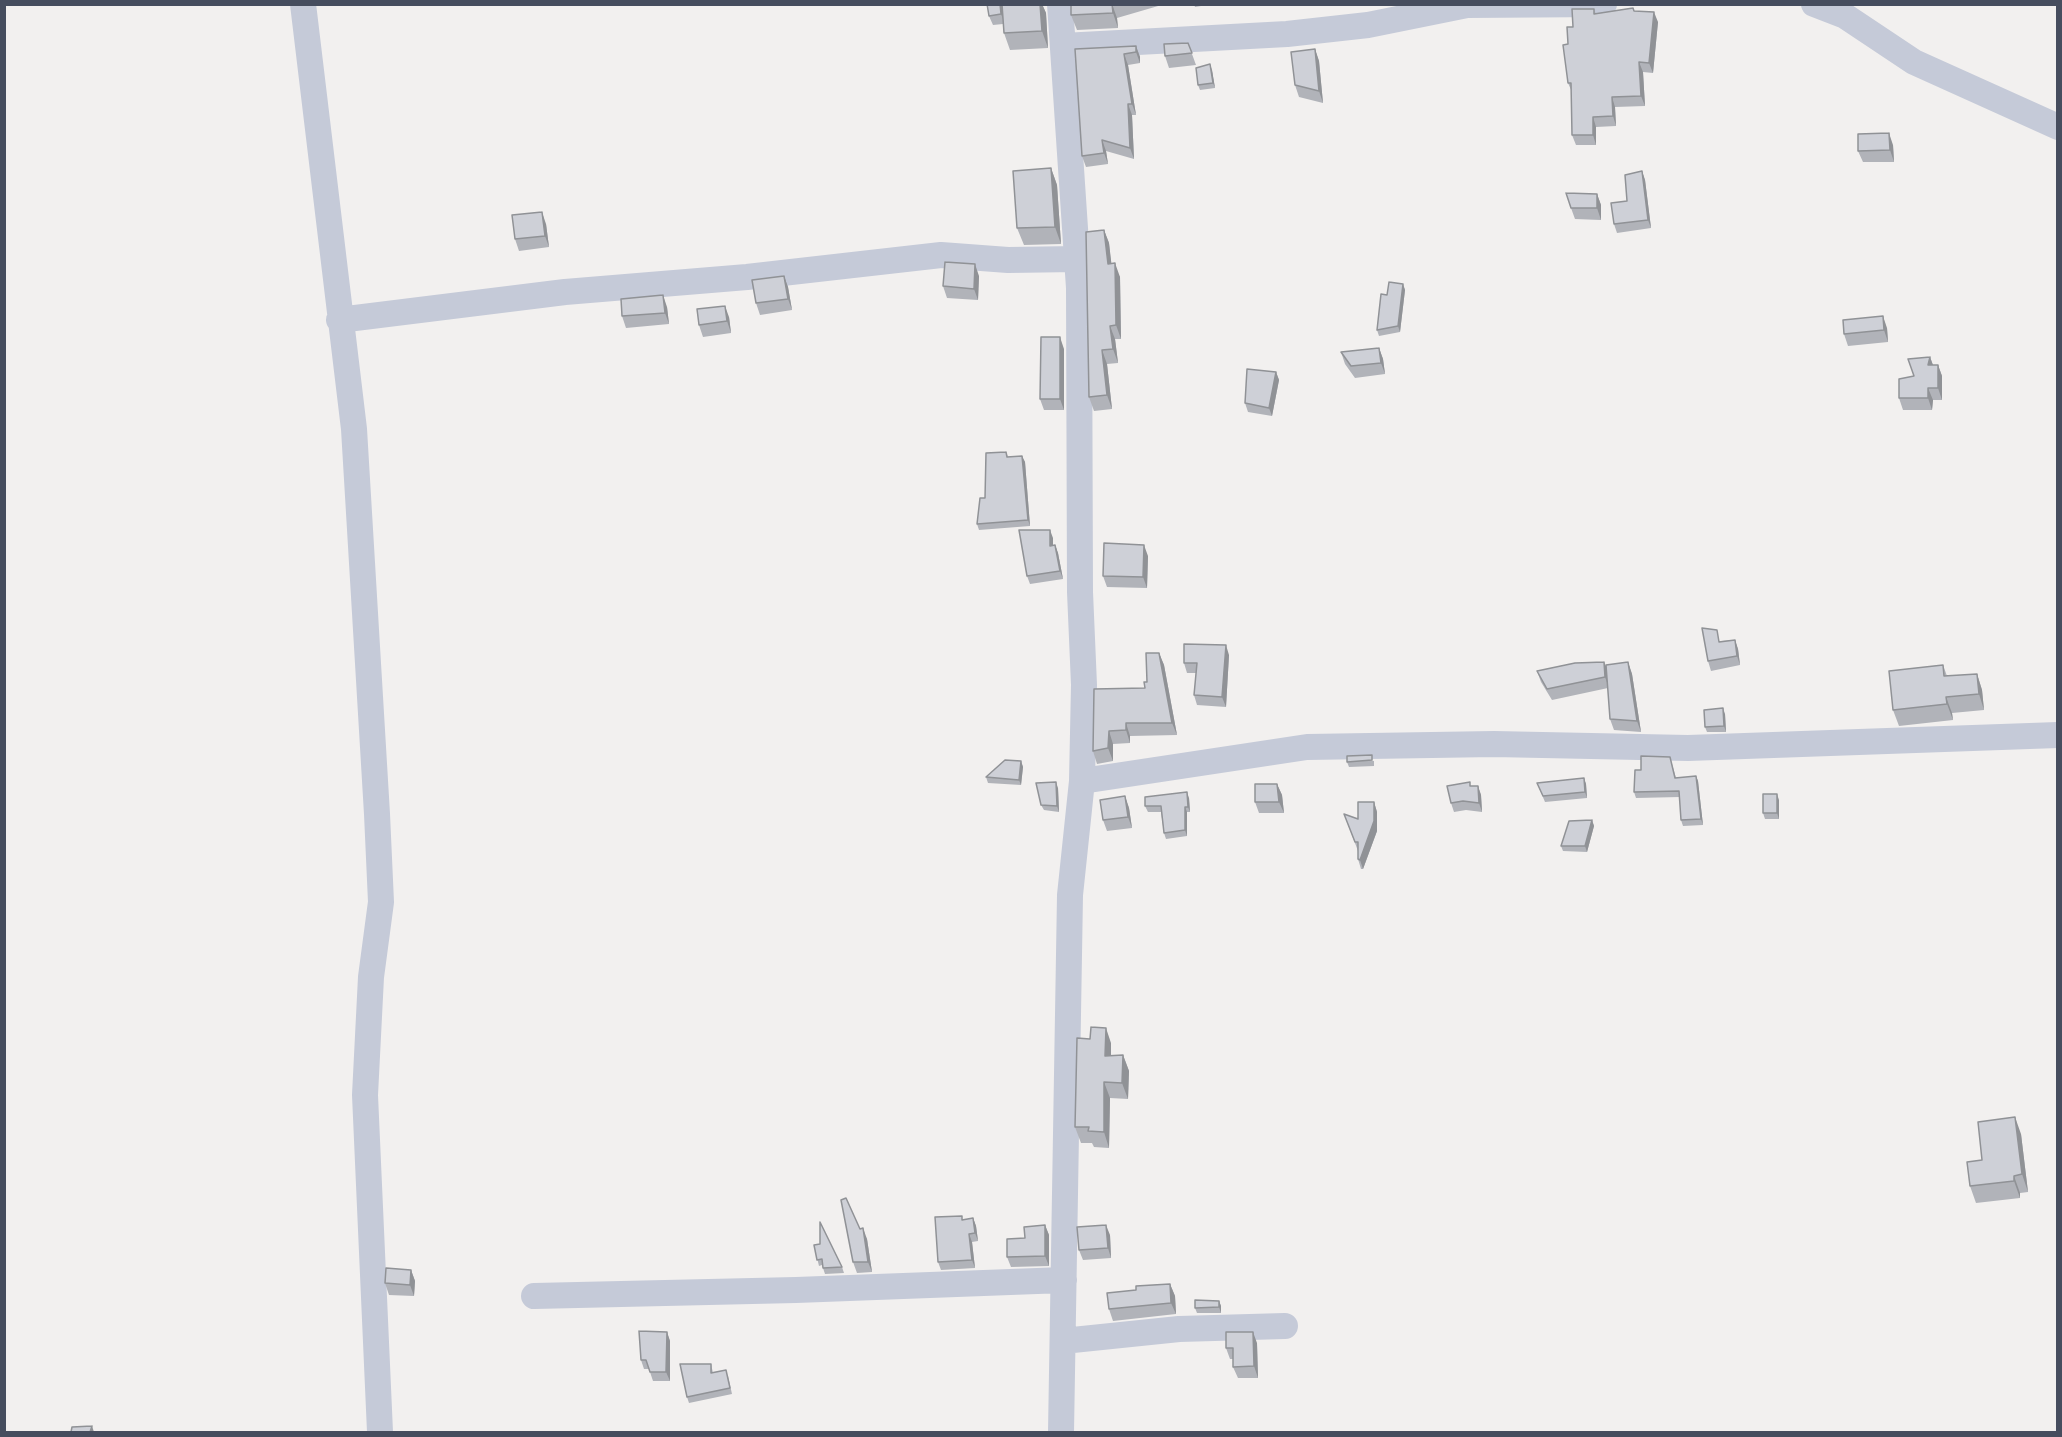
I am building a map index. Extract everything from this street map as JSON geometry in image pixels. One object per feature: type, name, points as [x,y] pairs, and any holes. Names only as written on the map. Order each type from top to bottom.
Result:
[{"type":"street","points":[[303,4],[339,320],[354,429],[381,902],[371,977],[365,1095],[380,1432]]},
{"type":"street","points":[[1060,4],[1077,259],[1080,592],[1084,685],[1082,781],[1070,895],[1061,1432]]},
{"type":"street","points":[[1063,46],[1287,34],[1368,25],[1467,5],[1604,4]]},
{"type":"street","points":[[1814,4],[1846,10],[1914,62],[2058,127]]},
{"type":"street","points":[[339,320],[565,292],[747,277],[941,255],[1008,260],[1077,259]]},
{"type":"street","points":[[1082,781],[1307,747],[1494,744],[1688,748],[2058,735]]},
{"type":"street","points":[[534,1296],[796,1290],[1064,1280]]},
{"type":"street","points":[[1063,1341],[1179,1329],[1285,1326]]},
{"type":"building","points":[[987,4],[1000,4],[1001,14],[989,16]]},
{"type":"building","points":[[1002,4],[1040,4],[1042,31],[1004,33]]},
{"type":"building","points":[[1071,4],[1112,4],[1113,13],[1071,15]]},
{"type":"building","points":[[1633,8],[1634,11],[1654,12],[1649,63],[1639,62],[1641,96],[1612,97],[1613,116],[1593,117],[1593,135],[1572,135],[1571,83],[1568,83],[1563,45],[1568,44],[1567,27],[1573,27],[1572,9],[1594,9],[1594,14]]},
{"type":"building","points":[[1188,43],[1192,53],[1165,56],[1164,44]]},
{"type":"building","points":[[1136,46],[1136,52],[1124,54],[1132,104],[1128,104],[1130,148],[1102,140],[1104,153],[1082,156],[1075,49]]},
{"type":"building","points":[[1315,49],[1319,91],[1295,85],[1291,52]]},
{"type":"building","points":[[1210,64],[1213,83],[1198,85],[1196,68]]},
{"type":"building","points":[[1889,133],[1890,150],[1858,151],[1858,134]]},
{"type":"building","points":[[1051,168],[1055,227],[1017,228],[1013,171]]},
{"type":"building","points":[[1642,171],[1648,220],[1614,224],[1611,203],[1627,201],[1625,175]]},
{"type":"building","points":[[1566,193],[1597,194],[1597,208],[1571,208]]},
{"type":"building","points":[[542,212],[545,236],[515,239],[512,215]]},
{"type":"building","points":[[1104,230],[1108,264],[1115,263],[1116,325],[1110,326],[1113,349],[1102,350],[1107,395],[1089,397],[1086,232]]},
{"type":"building","points":[[945,262],[975,264],[974,289],[943,286]]},
{"type":"building","points":[[784,276],[788,299],[756,303],[752,280]]},
{"type":"building","points":[[1389,282],[1403,284],[1398,326],[1377,330],[1381,294],[1387,295]]},
{"type":"building","points":[[663,295],[665,313],[622,316],[621,299]]},
{"type":"building","points":[[725,306],[727,321],[699,325],[697,309]]},
{"type":"building","points":[[1883,316],[1884,330],[1844,334],[1843,320]]},
{"type":"building","points":[[1041,337],[1060,337],[1060,399],[1040,399]]},
{"type":"building","points":[[1379,348],[1381,363],[1351,366],[1341,352]]},
{"type":"building","points":[[1930,357],[1928,365],[1938,365],[1938,388],[1928,388],[1928,398],[1899,398],[1899,379],[1914,376],[1908,359]]},
{"type":"building","points":[[1247,369],[1276,372],[1269,408],[1245,403]]},
{"type":"building","points":[[1006,452],[1007,457],[1022,456],[1028,520],[977,524],[980,498],[985,498],[986,453]]},
{"type":"building","points":[[1019,530],[1050,530],[1050,546],[1055,545],[1060,571],[1027,576]]},
{"type":"building","points":[[1104,543],[1144,545],[1143,577],[1103,576]]},
{"type":"building","points":[[1702,628],[1717,630],[1719,642],[1735,640],[1737,656],[1708,661]]},
{"type":"building","points":[[1184,644],[1226,645],[1222,697],[1194,695],[1197,663],[1184,663]]},
{"type":"building","points":[[1146,653],[1159,653],[1172,723],[1126,723],[1126,730],[1109,731],[1108,748],[1093,751],[1094,689],[1145,688],[1144,682],[1147,682]]},
{"type":"building","points":[[1604,662],[1605,677],[1547,689],[1537,671],[1575,663]]},
{"type":"building","points":[[1628,662],[1637,721],[1610,719],[1606,665]]},
{"type":"building","points":[[1943,665],[1944,676],[1977,674],[1979,694],[1946,697],[1947,704],[1893,710],[1889,671]]},
{"type":"building","points":[[1723,708],[1724,726],[1705,727],[1704,710]]},
{"type":"building","points":[[1372,755],[1372,760],[1347,762],[1347,756]]},
{"type":"building","points":[[1641,756],[1670,757],[1675,778],[1696,776],[1701,819],[1681,820],[1679,791],[1634,792],[1635,770],[1641,770]]},
{"type":"building","points":[[1005,760],[1021,761],[1019,780],[986,777]]},
{"type":"building","points":[[1584,778],[1585,792],[1543,796],[1537,783]]},
{"type":"building","points":[[1056,782],[1057,806],[1041,805],[1036,783]]},
{"type":"building","points":[[1470,782],[1470,786],[1478,786],[1479,803],[1463,801],[1451,803],[1447,786]]},
{"type":"building","points":[[1255,784],[1277,784],[1279,802],[1255,802]]},
{"type":"building","points":[[1187,792],[1185,830],[1164,833],[1161,806],[1145,806],[1145,797]]},
{"type":"building","points":[[1763,794],[1777,794],[1777,813],[1763,813]]},
{"type":"building","points":[[1125,796],[1128,817],[1103,820],[1100,800]]},
{"type":"building","points":[[1358,802],[1374,802],[1374,821],[1360,860],[1358,859],[1358,842],[1355,842],[1344,814],[1358,819]]},
{"type":"building","points":[[1592,820],[1585,846],[1561,846],[1569,821]]},
{"type":"building","points":[[1091,1027],[1106,1028],[1105,1056],[1123,1055],[1122,1083],[1104,1082],[1104,1132],[1088,1131],[1089,1127],[1075,1127],[1077,1038],[1090,1039]]},
{"type":"building","points":[[2015,1117],[2022,1174],[2014,1176],[2014,1181],[1970,1186],[1967,1162],[1982,1160],[1978,1122]]},
{"type":"building","points":[[846,1198],[860,1229],[863,1228],[868,1262],[853,1262],[841,1200]]},
{"type":"building","points":[[962,1216],[962,1220],[973,1218],[975,1233],[969,1234],[972,1260],[938,1262],[935,1217]]},
{"type":"building","points":[[820,1222],[842,1267],[823,1268],[822,1259],[817,1260],[814,1245],[820,1244]]},
{"type":"building","points":[[1045,1225],[1045,1256],[1007,1257],[1007,1239],[1025,1238],[1024,1227]]},
{"type":"building","points":[[1106,1225],[1108,1248],[1079,1250],[1077,1227]]},
{"type":"building","points":[[386,1268],[411,1270],[410,1285],[385,1283]]},
{"type":"building","points":[[1170,1284],[1171,1303],[1109,1309],[1107,1293],[1136,1290],[1136,1286]]},
{"type":"building","points":[[1195,1300],[1219,1301],[1219,1307],[1195,1308]]},
{"type":"building","points":[[639,1331],[667,1332],[666,1372],[650,1372],[646,1360],[641,1360]]},
{"type":"building","points":[[1226,1332],[1253,1332],[1254,1366],[1233,1367],[1233,1348],[1226,1348]]},
{"type":"building","points":[[680,1364],[711,1364],[711,1373],[726,1370],[730,1388],[687,1397]]},
{"type":"building","points":[[92,1426],[90,1432],[71,1432],[72,1427]]}]
